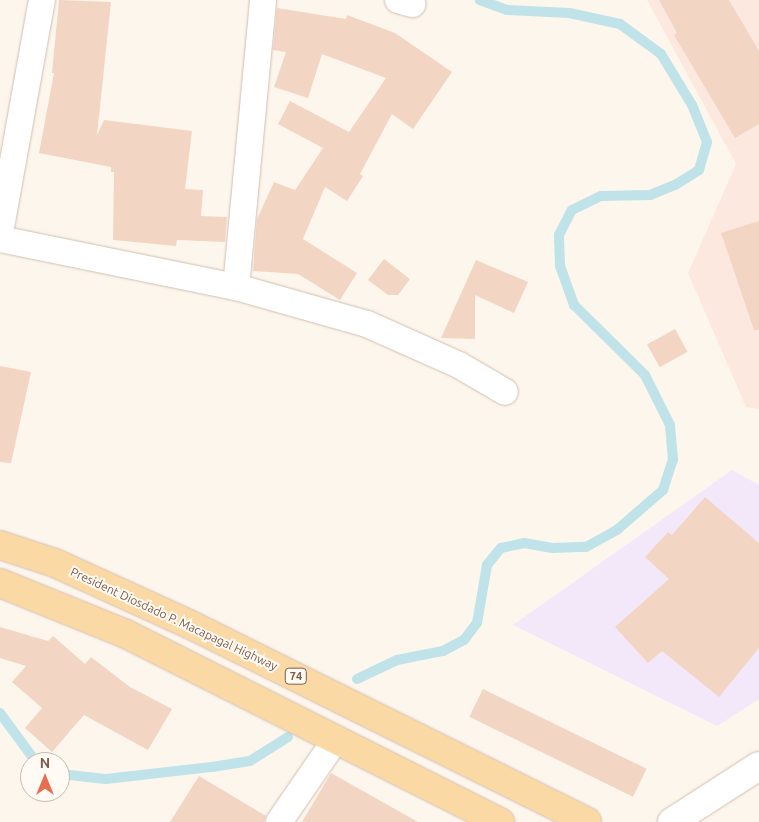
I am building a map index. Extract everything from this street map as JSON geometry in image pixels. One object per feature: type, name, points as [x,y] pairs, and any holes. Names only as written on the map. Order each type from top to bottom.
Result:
[{"type":"main road","name":"President Diosdado P. Macapagal Highway","points":[[0,545],[55,564],[191,625],[586,822]]},
{"type":"main road","points":[[0,583],[126,634],[500,822]]},
{"type":"street","points":[[0,233],[42,0]]},
{"type":"street","points":[[236,287],[263,0]]},
{"type":"street","points":[[0,239],[236,287],[366,324],[411,341],[505,392]]},
{"type":"street","points":[[279,822],[336,740]]},
{"type":"street","points":[[672,822],[759,766]]},
{"type":"shaded area","points":[[647,0],[759,0],[759,409],[746,407],[688,273],[736,164]]},
{"type":"shaded area","points":[[732,470],[759,485],[759,699],[717,726],[513,625]]},
{"type":"building","points":[[59,0],[111,2],[97,135],[104,120],[192,131],[185,189],[203,190],[201,216],[227,217],[225,242],[177,240],[176,246],[113,240],[114,172],[111,172],[111,167],[39,153],[54,73],[52,73]]},
{"type":"building","points":[[659,0],[729,0],[759,51],[759,124],[735,138],[674,35],[677,33]]},
{"type":"building","points":[[277,8],[346,19],[347,15],[395,33],[452,72],[413,129],[392,114],[360,174],[363,176],[347,201],[325,187],[303,239],[357,273],[340,300],[298,274],[253,271],[257,219],[274,182],[295,190],[323,148],[278,124],[290,101],[349,132],[386,78],[322,54],[308,98],[274,87],[286,52],[273,50]]},
{"type":"building","points":[[759,221],[759,330],[754,330],[721,233]]},
{"type":"building","points":[[384,259],[410,279],[398,295],[388,295],[368,280]]},
{"type":"building","points":[[476,260],[528,282],[514,313],[475,295],[475,339],[441,338]]},
{"type":"building","points":[[675,329],[688,352],[660,367],[647,345]]},
{"type":"building","points":[[0,366],[31,372],[11,463],[0,462]]},
{"type":"building","points":[[705,497],[759,543],[759,648],[719,697],[662,651],[648,663],[615,627],[669,579],[645,557],[668,532],[672,535]]},
{"type":"building","points":[[0,627],[48,641],[53,636],[85,664],[91,657],[130,687],[172,709],[148,750],[84,715],[52,752],[25,728],[42,708],[12,682],[26,666],[0,658]]},
{"type":"building","points":[[483,689],[647,769],[633,797],[469,717]]},
{"type":"building","points":[[331,773],[418,822],[302,822]]},
{"type":"building","points":[[199,776],[266,816],[264,822],[170,822]]},
{"type":"waterway","points":[[357,679],[397,660],[443,651],[464,640],[477,623],[487,565],[501,548],[524,543],[553,548],[586,547],[618,529],[663,490],[673,460],[670,425],[645,375],[574,305],[560,266],[559,235],[572,210],[601,196],[650,195],[675,185],[699,170],[707,142],[692,105],[661,54],[620,24],[569,13],[507,10],[480,0]]},
{"type":"waterway","points":[[0,713],[29,752]]},
{"type":"waterway","points":[[70,775],[106,779],[250,761],[288,737]]}]
